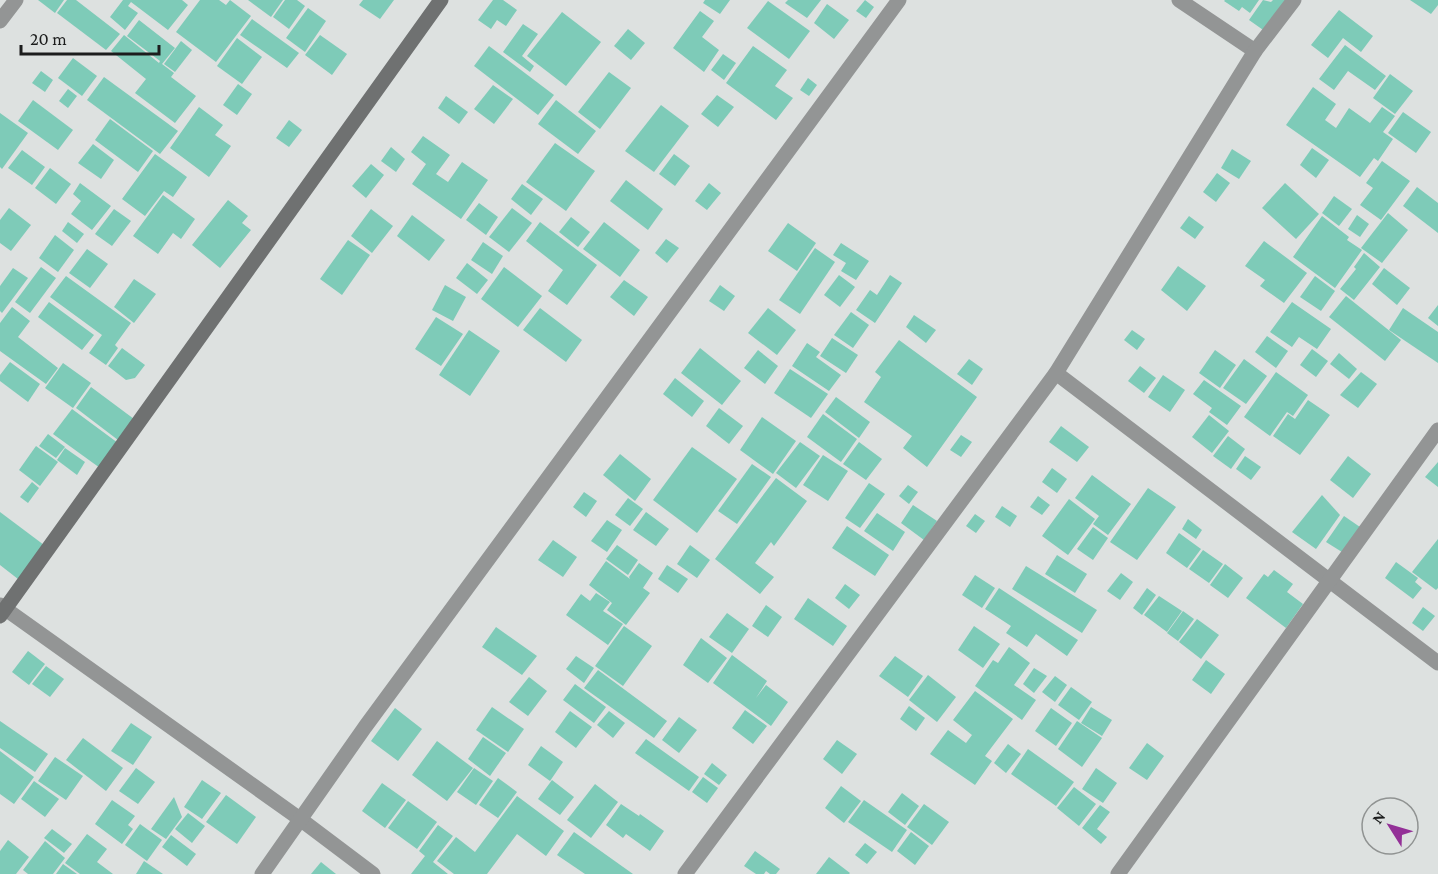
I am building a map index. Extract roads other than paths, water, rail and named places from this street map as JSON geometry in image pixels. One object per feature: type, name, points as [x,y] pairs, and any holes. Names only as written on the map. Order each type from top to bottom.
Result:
[{"type":"street","points":[[0,21],[16,0]]},
{"type":"street","points":[[373,874],[300,819],[2,610],[441,0]]},
{"type":"street","points":[[262,874],[898,0]]},
{"type":"street","points":[[1179,0],[1255,51]]},
{"type":"street","points":[[685,874],[1056,373],[1255,51],[1294,0]]},
{"type":"street","points":[[1056,373],[1438,663]]},
{"type":"street","points":[[1118,874],[1438,430]]}]
